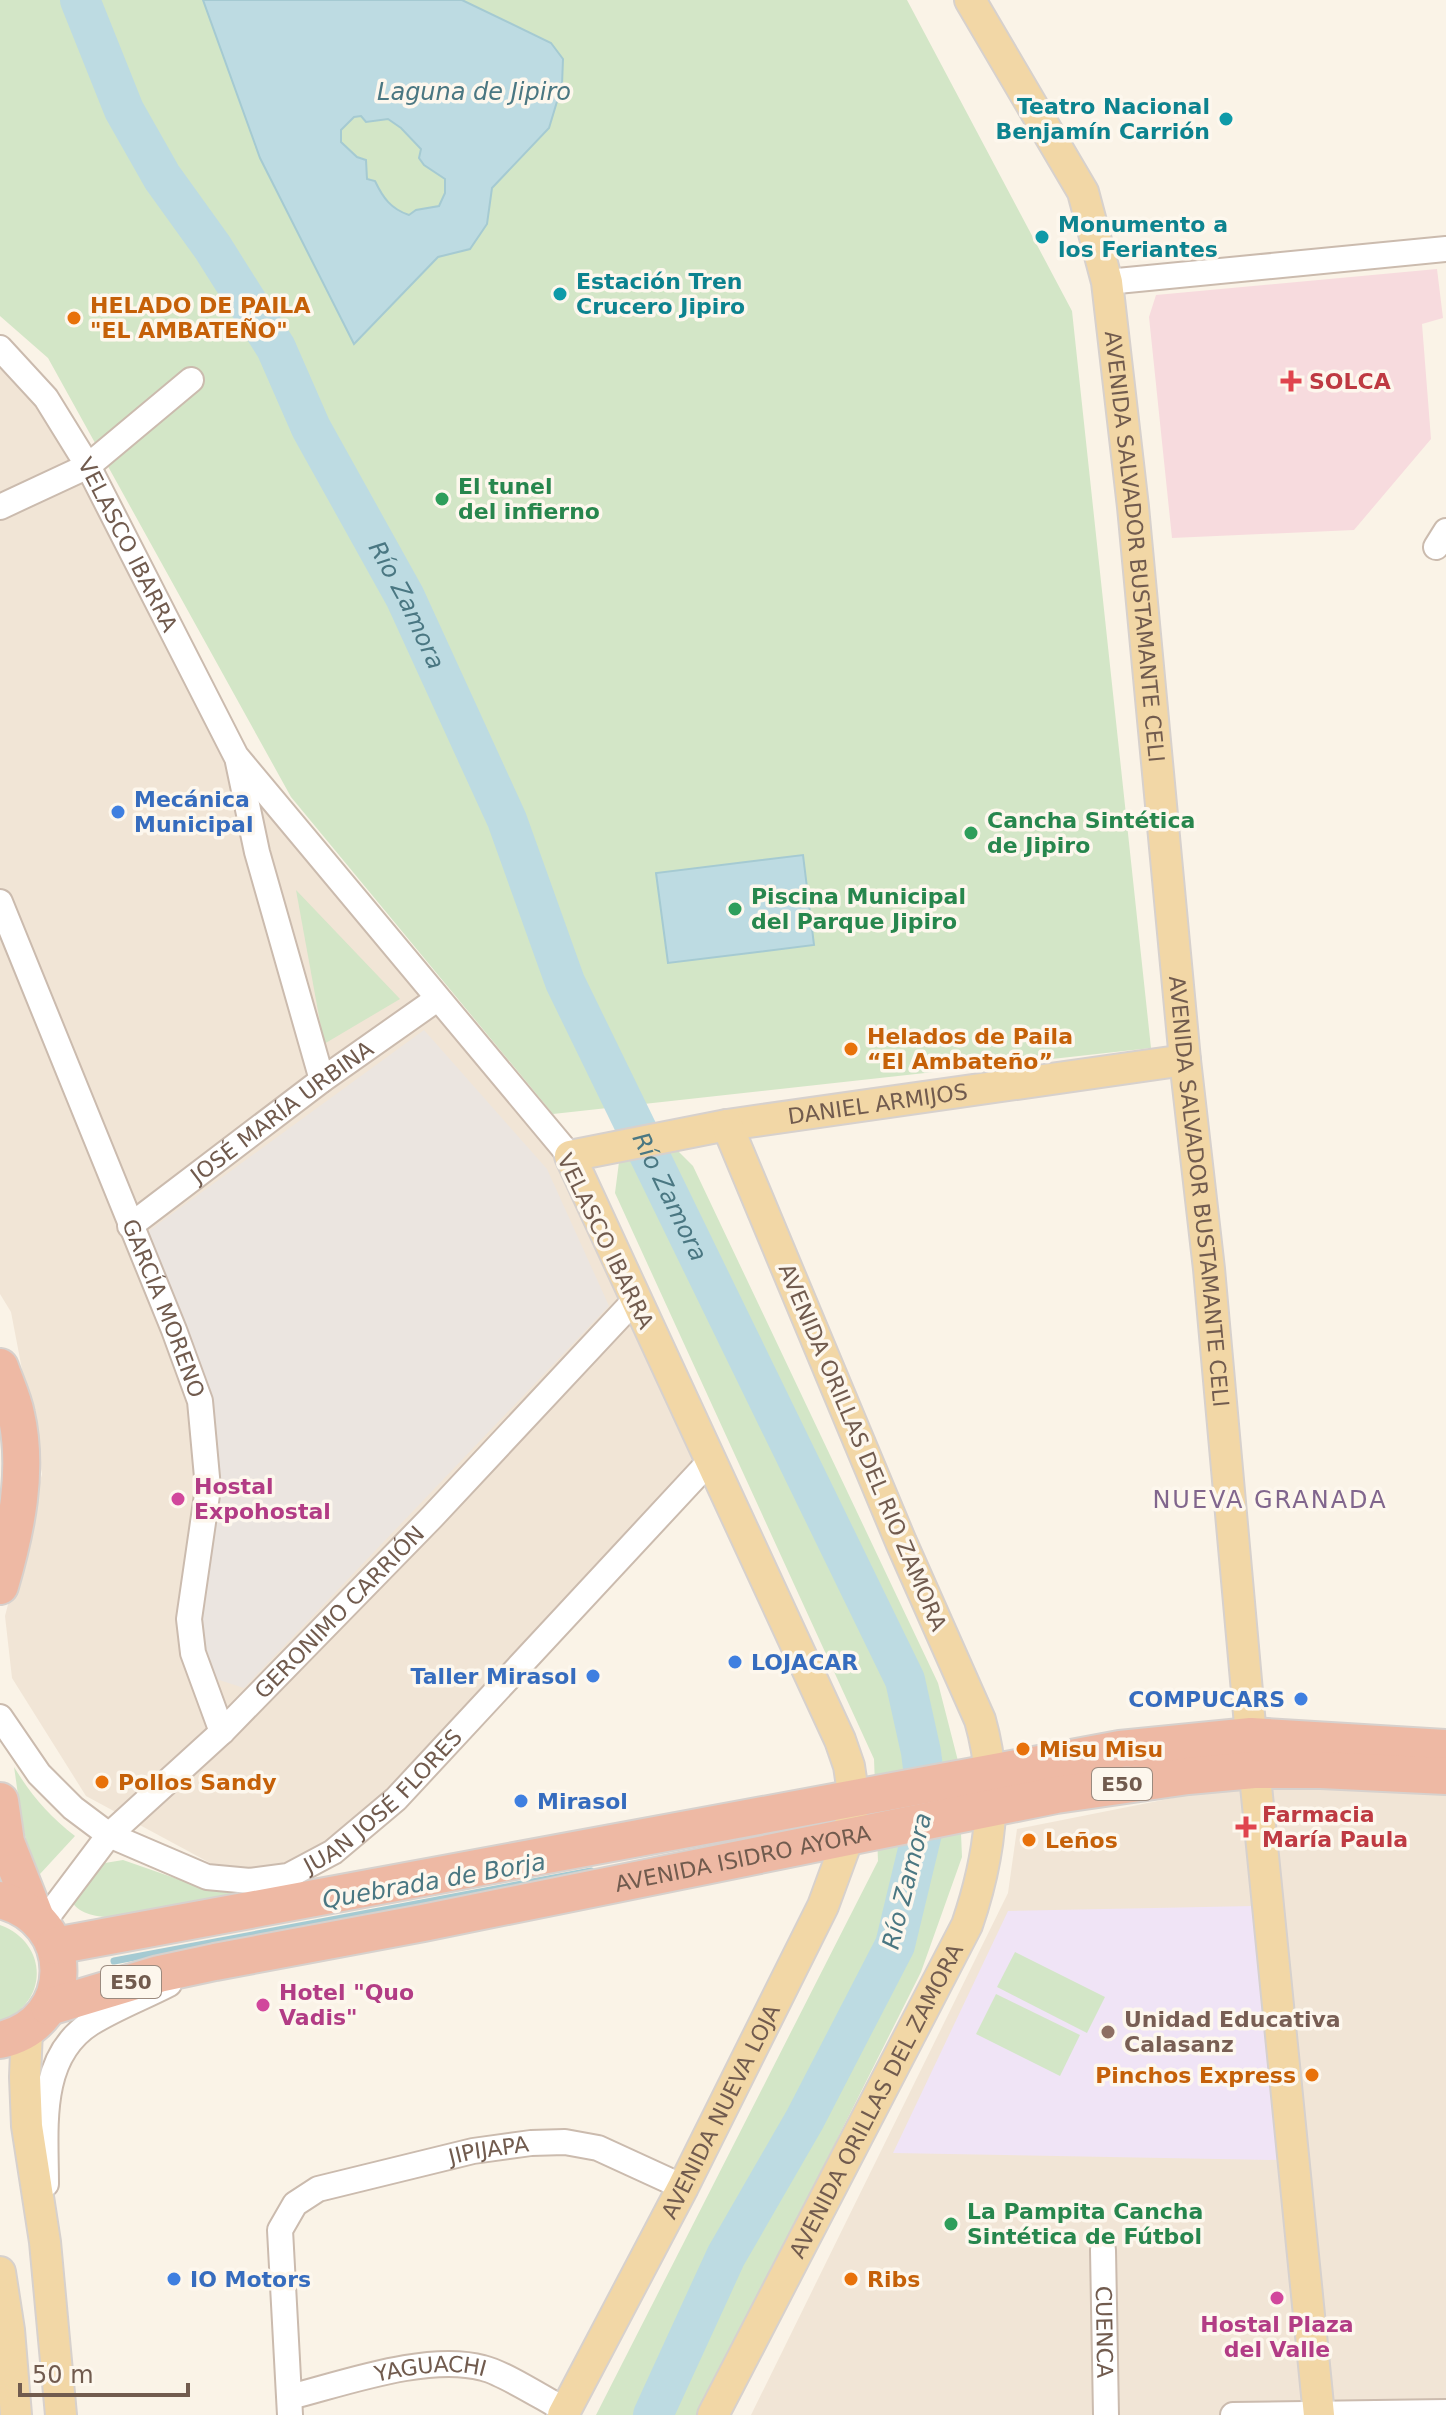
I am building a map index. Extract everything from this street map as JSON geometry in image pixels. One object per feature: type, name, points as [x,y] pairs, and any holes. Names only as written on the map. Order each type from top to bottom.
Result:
[{"type":"highway","points":[[0,1367],[17,1415],[22,1473],[12,1542],[0,1586]]},
{"type":"highway","name":"AVENIDA ISIDRO AYORA","points":[[44,1929],[500,1864],[1120,1749],[1252,1753],[1446,1748]]},
{"type":"highway","name":"AVENIDA ISIDRO AYORA","points":[[25,2026],[145,1978],[215,1962],[984,1808],[1122,1784],[1252,1753],[1321,1770],[1446,1776]]},
{"type":"highway","points":[[0,1801],[6,1842],[58,1958],[58,1984],[25,2026]]},
{"type":"highway","points":[[0,1900],[14,1904],[44,1929]]},
{"type":"main road","name":"AVENIDA SALVADOR BUSTAMANTE CELI","points":[[970,0],[1083,192],[1107,282],[1209,1269],[1252,1753],[1319,2414]]},
{"type":"main road","name":"DANIEL ARMIJOS","points":[[570,1156],[727,1125],[1185,1060]]},
{"type":"main road","name":"AVENIDA ORILLAS DEL RIO ZAMORA","points":[[727,1125],[901,1542],[980,1720],[987,1746],[985,1772]]},
{"type":"main road","name":"VELASCO IBARRA","points":[[570,1156],[840,1740],[862,1798]]},
{"type":"main road","name":"AVENIDA ORILLAS DEL ZAMORA","points":[[713,2415],[967,1925],[980,1887],[988,1845],[984,1808],[985,1772]]},
{"type":"main road","name":"AVENIDA NUEVA LOJA","points":[[564,2412],[683,2187],[860,1835],[862,1798]]},
{"type":"main road","points":[[25,2026],[27,2126],[45,2242],[61,2415]]},
{"type":"main road","points":[[0,2272],[9,2330],[16,2415]]},
{"type":"street","points":[[1107,282],[1446,249]]},
{"type":"street","name":"VELASCO IBARRA","points":[[0,348],[46,398],[88,466],[236,756],[570,1156]]},
{"type":"street","points":[[0,507],[88,466],[191,380]]},
{"type":"street","name":"VELASCO IBARRA","points":[[236,756],[257,852],[322,1080]]},
{"type":"street","name":"GARCÍA MORENO","points":[[0,902],[200,1401],[208,1488],[189,1619],[193,1653],[222,1732]]},
{"type":"street","name":"JOSÉ MARÍA URBINA","points":[[130,1226],[322,1080],[437,999]]},
{"type":"street","name":"GERONIMO CARRIÓN","points":[[44,1929],[109,1835],[222,1732],[432,1517],[636,1299]]},
{"type":"street","name":"JUAN JOSÉ FLORES","points":[[0,1717],[39,1774],[73,1808],[109,1835],[207,1877],[250,1881],[288,1876],[333,1852],[396,1799],[710,1461]]},
{"type":"street","points":[[500,1864],[511,1904]]},
{"type":"street","points":[[45,2242],[47,2102],[54,2067],[69,2043],[89,2024],[215,1962]]},
{"type":"street","name":"JIPIJAPA","points":[[290,2406],[280,2230],[295,2204],[318,2189],[473,2151],[565,2142],[598,2148],[683,2187]]},
{"type":"street","name":"CUENCA","points":[[1103,2250],[1106,2415]]},
{"type":"street","points":[[0,2360],[9,2330]]},
{"type":"street","name":"YAGUACHI","points":[[290,2406],[423,2364],[484,2368],[564,2412]]},
{"type":"street","points":[[1233,2415],[1446,2412]]},
{"type":"shaded area","name":"SOLCA","points":[[1437,269],[1443,318],[1422,324],[1431,439],[1354,530],[1172,538],[1149,317],[1156,295]]},
{"type":"shaded area","points":[[0,349],[46,398],[237,756],[570,1156],[710,1461],[396,1799],[288,1876],[212,1864],[86,1796],[12,1678],[5,1616],[42,1474],[11,1312],[0,1294]]},
{"type":"shaded area","points":[[424,1030],[547,1169],[609,1306],[244,1688],[216,1679],[203,1662],[188,1623],[213,1421],[139,1238]]},
{"type":"shaded area","points":[[1255,1787],[1446,1794],[1446,2415],[751,2415],[1008,1893],[1017,1829],[1193,1794]]},
{"type":"shaded area","name":"Unidad Educativa Calasanz","points":[[1255,1906],[1277,2160],[893,2153],[1008,1911]]},
{"type":"green space","points":[[0,0],[907,0],[1072,311],[1151,1048],[553,1114],[291,797],[48,358],[0,316]]},
{"type":"green space","points":[[296,890],[400,999],[324,1044]]},
{"type":"green space","points":[[671,1144],[693,1166],[938,1683],[958,1761],[962,1857],[921,1972],[699,2415],[596,2415],[878,1861],[874,1759],[615,1193],[619,1162]]},
{"type":"green space","points":[[14,1767],[41,1804],[75,1836],[40,1874],[25,1835]]},
{"type":"green space","points":[[123,1860],[212,1891],[254,1894],[187,1909],[130,1917],[85,1913],[73,1903],[75,1894],[105,1863]]},
{"type":"green space","points":[[0,1925],[28,1945],[37,1973],[28,2001],[16,2013],[0,2021]]},
{"type":"green space","points":[[1015,1952],[1105,1997],[1087,2033],[997,1987]]},
{"type":"green space","points":[[996,1994],[1080,2035],[1060,2076],[976,2034]]},
{"type":"water","name":"Laguna de Jipiro","points":[[203,0],[462,0],[551,43],[563,59],[562,85],[549,128],[492,188],[487,224],[470,249],[438,257],[354,344],[260,158]],"holes":[[[361,116],[366,122],[388,119],[421,149],[419,158],[424,165],[445,179],[445,193],[439,206],[416,210],[409,215],[403,213],[392,206],[375,181],[367,179],[366,160],[357,157],[341,142],[341,130],[354,117]]]},
{"type":"water","name":"Piscina Municipal del Parque Jipiro","points":[[803,855],[814,945],[668,963],[656,873]]},
{"type":"waterway","name":"Río Zamora","points":[[80,0],[124,110],[162,177],[213,248],[276,348],[311,428],[405,597],[507,820],[565,982],[905,1680],[921,1752],[928,1808],[895,1945],[805,2119],[726,2256],[653,2415]]},
{"type":"waterway","name":"Quebrada de Borja","points":[[114,1961],[591,1871]]},
{"type":"place","name":"Teatro Nacional Benjamín Carrión","points":[[1226,119]]},
{"type":"place","name":"Monumento a los Feriantes","points":[[1042,237]]},
{"type":"place","name":"Estación Tren Crucero Jipiro","points":[[560,294]]},
{"type":"place","name":"HELADO DE PAILA \"EL AMBATEÑO\"","points":[[74,318]]},
{"type":"place","name":"SOLCA","points":[[1291,381]]},
{"type":"place","name":"El tunel del infierno","points":[[442,499]]},
{"type":"place","name":"Mecánica Municipal","points":[[118,812]]},
{"type":"place","name":"Cancha Sintética de Jipiro","points":[[971,833]]},
{"type":"place","name":"Piscina Municipal del Parque Jipiro","points":[[735,909]]},
{"type":"place","name":"Helados de Paila “El Ambateño”","points":[[851,1049]]},
{"type":"place","name":"Hostal Expohostal","points":[[178,1499]]},
{"type":"place","name":"LOJACAR","points":[[735,1662]]},
{"type":"place","name":"Taller Mirasol","points":[[593,1676]]},
{"type":"place","name":"COMPUCARS","points":[[1301,1699]]},
{"type":"place","name":"Misu Misu","points":[[1023,1749]]},
{"type":"place","name":"Pollos Sandy","points":[[102,1782]]},
{"type":"place","name":"Mirasol","points":[[521,1801]]},
{"type":"place","name":"Farmacia María Paula","points":[[1246,1827]]},
{"type":"place","name":"Leños","points":[[1029,1840]]},
{"type":"place","name":"Hotel \"Quo Vadis\"","points":[[263,2005]]},
{"type":"place","name":"Unidad Educativa Calasanz","points":[[1108,2032]]},
{"type":"place","name":"Pinchos Express","points":[[1312,2075]]},
{"type":"place","name":"La Pampita Cancha Sintética de Fútbol","points":[[951,2224]]},
{"type":"place","name":"IO Motors","points":[[174,2279]]},
{"type":"place","name":"Ribs","points":[[851,2279]]},
{"type":"place","name":"Hostal Plaza del Valle","points":[[1277,2298]]},
{"type":"district","name":"NUEVA GRANADA","points":[[1270,1500]]}]
